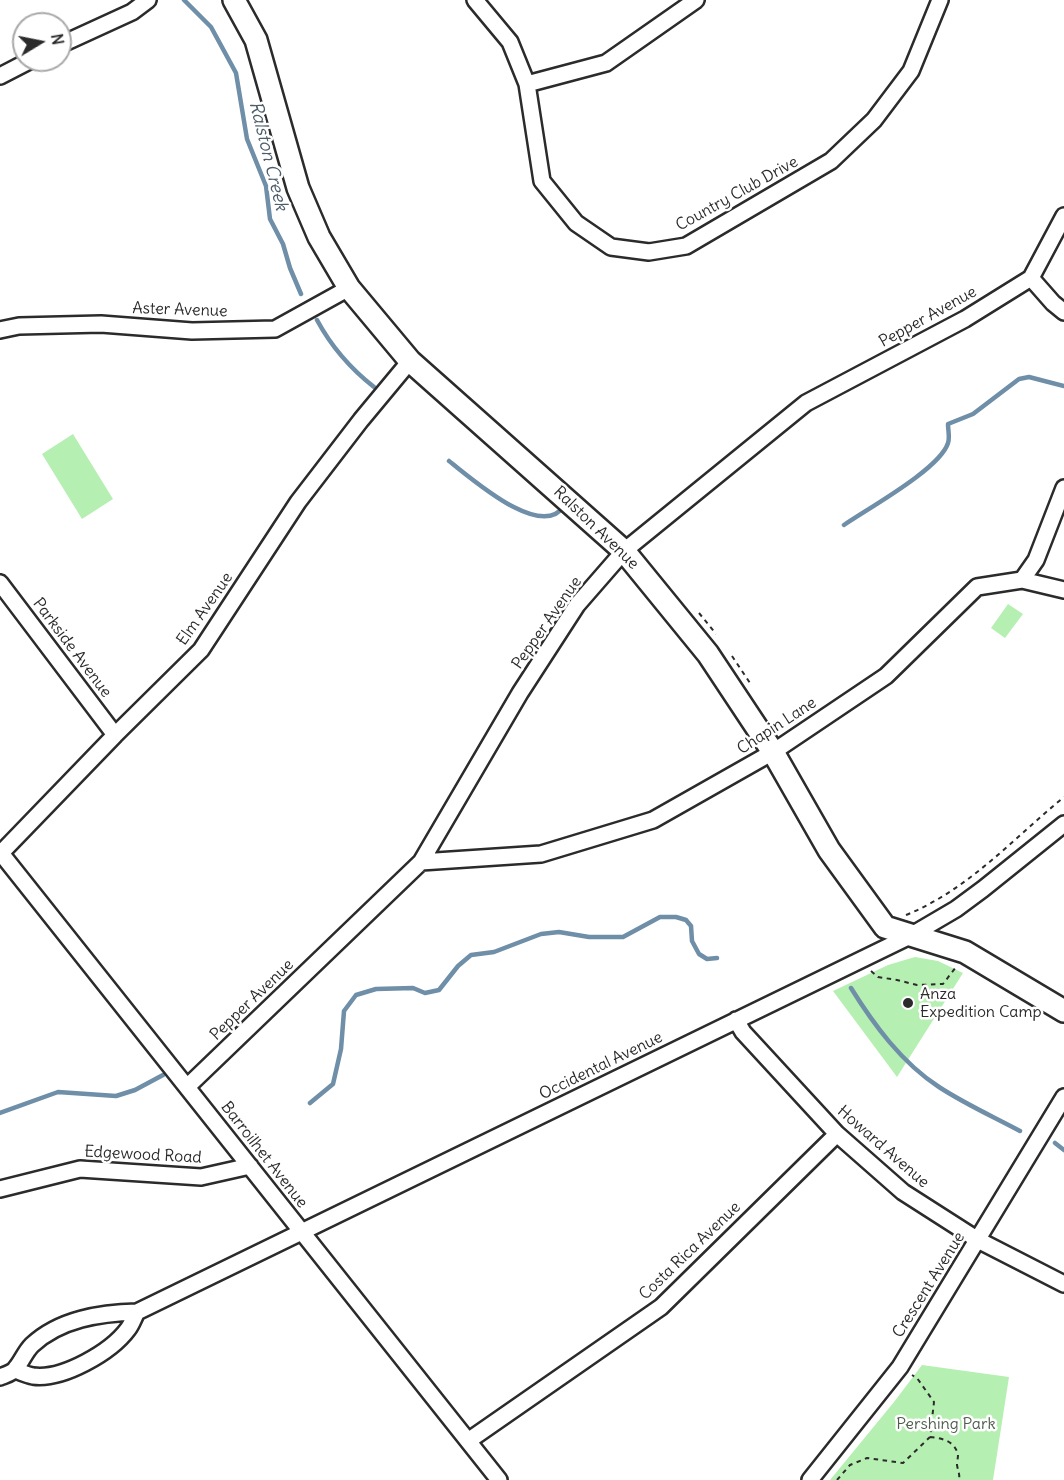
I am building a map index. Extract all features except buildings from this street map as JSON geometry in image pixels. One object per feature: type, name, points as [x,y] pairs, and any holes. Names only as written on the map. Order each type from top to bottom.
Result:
[{"type":"street","points":[[72,40],[132,12],[148,0]]},
{"type":"street","name":"Ralston Avenue","points":[[234,0],[256,40],[298,188],[319,237],[348,288],[410,361],[624,551],[708,654],[773,753],[829,850],[885,927],[965,952],[1064,1011]]},
{"type":"street","name":"Country Club Drive","points":[[476,0],[510,42],[527,84],[542,181],[576,223],[611,247],[649,252],[686,246],[831,161],[874,120],[911,71],[940,0]]},
{"type":"street","points":[[527,84],[606,63],[696,0]]},
{"type":"street","points":[[1064,216],[1031,278],[1064,312]]},
{"type":"street","name":"Pepper Avenue","points":[[187,1087],[421,862],[520,693],[577,605],[624,551],[806,403],[965,319],[1031,278]]},
{"type":"street","name":"Aster Avenue","points":[[0,330],[19,326],[101,324],[192,331],[275,329],[348,288]]},
{"type":"street","name":"Elm Avenue","points":[[1,853],[201,650],[298,502],[410,361]]},
{"type":"street","points":[[1064,488],[1036,560],[1022,580],[1064,590]]},
{"type":"street","name":"Chapin Lane","points":[[421,862],[541,854],[653,820],[773,753],[886,676],[977,588],[1022,580]]},
{"type":"street","name":"Parkside Avenue","points":[[0,583],[115,735]]},
{"type":"street","name":"Occidental Avenue","points":[[15,1370],[22,1356],[33,1344],[60,1326],[97,1315],[137,1312],[910,936],[956,909],[1064,824]]},
{"type":"street","name":"Barroilhet Avenue","points":[[1,853],[497,1480]]},
{"type":"street","name":"Howard Avenue","points":[[736,1020],[743,1032],[837,1134],[903,1192],[978,1240],[1064,1284]]},
{"type":"street","name":"Crescent Avenue","points":[[810,1480],[900,1367],[1064,1098]]},
{"type":"street","name":"Costa Rica Avenue","points":[[468,1441],[661,1307],[837,1134]]},
{"type":"street","name":"Edgewood Road","points":[[0,1189],[80,1168],[201,1178],[250,1166]]},
{"type":"street","points":[[0,1377],[15,1370],[33,1376],[68,1371],[90,1360],[119,1339],[129,1328],[137,1312]]},
{"type":"path","points":[[696,609],[717,635]]},
{"type":"path","points":[[731,654],[755,692]]},
{"type":"path","points":[[900,915],[907,915],[936,901],[976,873],[1064,797]]},
{"type":"path","points":[[860,961],[878,977],[916,985],[943,984],[965,952]]},
{"type":"path","points":[[837,1480],[850,1465],[867,1458],[903,1462],[930,1437],[934,1402],[916,1378],[900,1367]]},
{"type":"path","points":[[930,1437],[943,1438],[954,1445],[958,1456],[959,1480]]},
{"type":"green space","points":[[73,434],[113,499],[82,519],[42,454]]},
{"type":"green space","points":[[1008,604],[1023,614],[1005,638],[991,628]]},
{"type":"green space","points":[[915,957],[938,961],[963,973],[897,1077],[833,991],[888,965]]},
{"type":"green space","name":"Pershing Park","points":[[922,1365],[1009,1377],[993,1480],[830,1480],[894,1402]]},
{"type":"waterway","name":"Ralston Creek","points":[[184,0],[211,27],[236,73],[247,139],[266,186],[270,219],[283,244],[301,294]]},
{"type":"waterway","name":"Ralston Creek","points":[[317,320],[342,356],[374,387]]},
{"type":"waterway","name":"Ralston Creek","points":[[844,525],[902,488],[932,465],[948,443],[948,424],[973,414],[1019,379],[1029,377],[1064,386]]},
{"type":"waterway","name":"Ralston Creek","points":[[449,461],[506,503],[523,511],[539,516],[553,515],[564,506]]},
{"type":"waterway","points":[[310,1103],[333,1084],[341,1049],[344,1011],[356,995],[376,989],[413,988],[425,993],[439,990],[458,966],[471,955],[494,952],[541,934],[559,932],[589,937],[623,937],[660,917],[676,917],[686,920],[691,926],[692,941],[699,954],[707,959],[717,958]]},
{"type":"waterway","points":[[851,988],[869,1016],[913,1067],[959,1099],[1020,1131]]},
{"type":"waterway","points":[[0,1113],[58,1092],[116,1096],[135,1090],[163,1075]]},
{"type":"waterway","points":[[1055,1143],[1064,1150]]},
{"type":"place","name":"Anza Expedition Camp","points":[[908,1003]]}]
